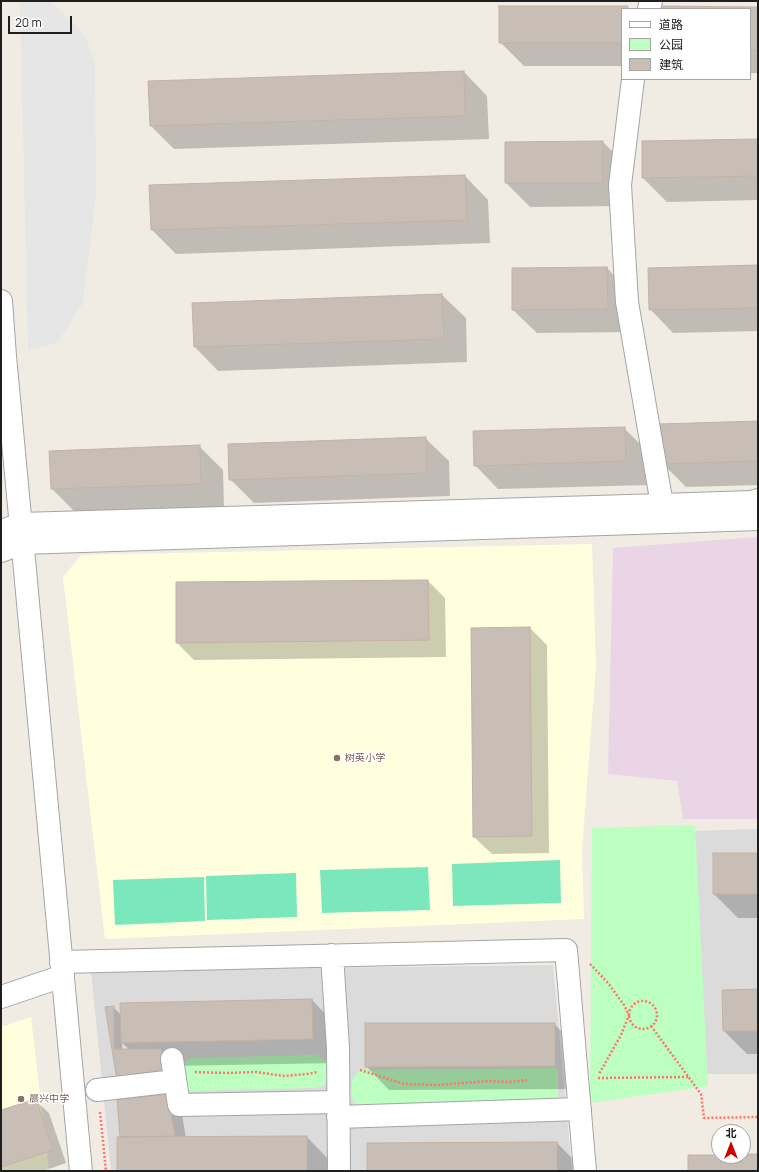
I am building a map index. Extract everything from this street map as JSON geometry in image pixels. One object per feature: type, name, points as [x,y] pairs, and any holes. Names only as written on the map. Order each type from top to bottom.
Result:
[{"type":"street","points":[[633,80],[620,185],[627,302],[663,513]]},
{"type":"street","points":[[1,301],[15,532],[62,969],[81,1171]]},
{"type":"street","points":[[663,513],[758,500]]},
{"type":"street","points":[[15,532],[663,513],[758,518]]},
{"type":"street","points":[[1,551],[15,532]]},
{"type":"street","points":[[1,997],[62,969],[332,955],[566,950],[585,1171]]},
{"type":"street","points":[[332,955],[338,1048],[339,1171]]},
{"type":"street","points":[[172,1059],[179,1105],[338,1109],[580,1109]]},
{"type":"street","points":[[97,1090],[175,1081]]},
{"type":"path","points":[[566,950],[584,959],[608,983],[624,1005],[629,1015],[632,1023],[639,1028],[643,1029],[652,1026],[655,1022],[657,1013],[652,1004],[644,1001],[631,1007],[629,1015],[621,1035],[601,1072],[596,1078],[688,1077]]},
{"type":"path","points":[[652,1026],[701,1094],[704,1118],[758,1116]]},
{"type":"shaded area","points":[[20,1],[51,2],[70,19],[86,37],[95,64],[96,194],[83,303],[57,343],[28,351]]},
{"type":"shaded area","points":[[758,537],[758,819],[683,819],[677,781],[608,774],[613,548]]},
{"type":"shaded area","name":"树英小学","points":[[592,544],[596,666],[582,850],[584,919],[105,939],[63,577],[81,555]]},
{"type":"shaded area","points":[[758,829],[758,1074],[697,1074],[690,831]]},
{"type":"shaded area","points":[[553,965],[572,1171],[111,1171],[91,971]]},
{"type":"shaded area","name":"晨兴中学","points":[[31,1017],[49,1171],[1,1171],[1,1027]]},
{"type":"green space","points":[[695,825],[708,1086],[590,1103],[592,828]]},
{"type":"green space","points":[[560,860],[561,903],[453,906],[452,864]]},
{"type":"green space","points":[[428,867],[430,910],[322,913],[320,870]]},
{"type":"green space","points":[[296,873],[297,917],[207,920],[206,876]]},
{"type":"green space","points":[[204,877],[205,921],[115,925],[113,880]]},
{"type":"green space","points":[[317,1055],[328,1063],[327,1078],[324,1086],[314,1088],[188,1091],[179,1066],[191,1058]]},
{"type":"green space","points":[[558,1068],[558,1101],[357,1105],[351,1098],[352,1080],[359,1070]]},
{"type":"building","points":[[499,6],[628,6],[628,8],[621,8],[621,43],[499,43]]},
{"type":"building","points":[[659,6],[758,7],[758,50],[751,50],[751,8],[659,8]]},
{"type":"building","points":[[464,71],[465,116],[150,126],[148,81]]},
{"type":"building","points":[[758,139],[758,176],[642,178],[642,141]]},
{"type":"building","points":[[603,141],[603,183],[505,183],[505,142]]},
{"type":"building","points":[[465,175],[467,220],[151,230],[149,185]]},
{"type":"building","points":[[758,265],[758,308],[649,310],[648,268]]},
{"type":"building","points":[[607,267],[608,309],[512,310],[512,268]]},
{"type":"building","points":[[442,294],[444,339],[194,347],[192,303]]},
{"type":"building","points":[[758,421],[758,461],[661,464],[660,424]]},
{"type":"building","points":[[625,427],[626,461],[474,466],[473,431]]},
{"type":"building","points":[[426,437],[427,473],[229,480],[228,444]]},
{"type":"building","points":[[200,445],[201,484],[51,489],[49,451]]},
{"type":"building","points":[[428,580],[429,640],[176,643],[176,582]]},
{"type":"building","points":[[530,627],[532,836],[473,837],[471,628]]},
{"type":"building","points":[[713,853],[758,853],[758,894],[713,894]]},
{"type":"building","points":[[758,989],[758,1031],[723,1031],[722,990]]},
{"type":"building","points":[[312,999],[313,1039],[121,1043],[120,1003]]},
{"type":"building","points":[[114,1006],[114,1049],[161,1049],[163,1074],[117,1080],[105,1007]]},
{"type":"building","points":[[365,1023],[555,1023],[555,1066],[365,1067]]},
{"type":"building","points":[[168,1094],[175,1136],[120,1137],[117,1100]]},
{"type":"building","points":[[36,1099],[53,1150],[1,1167],[1,1110]]},
{"type":"building","points":[[307,1136],[307,1171],[117,1171],[117,1137]]},
{"type":"building","points":[[557,1142],[557,1171],[367,1171],[367,1143]]},
{"type":"building","points":[[751,1154],[758,1154],[758,1171],[688,1171],[688,1155],[711,1155],[711,1164],[751,1164]]},
{"type":"place","name":"树英小学","points":[[337,758]]},
{"type":"place","name":"晨兴中学","points":[[21,1099]]}]
